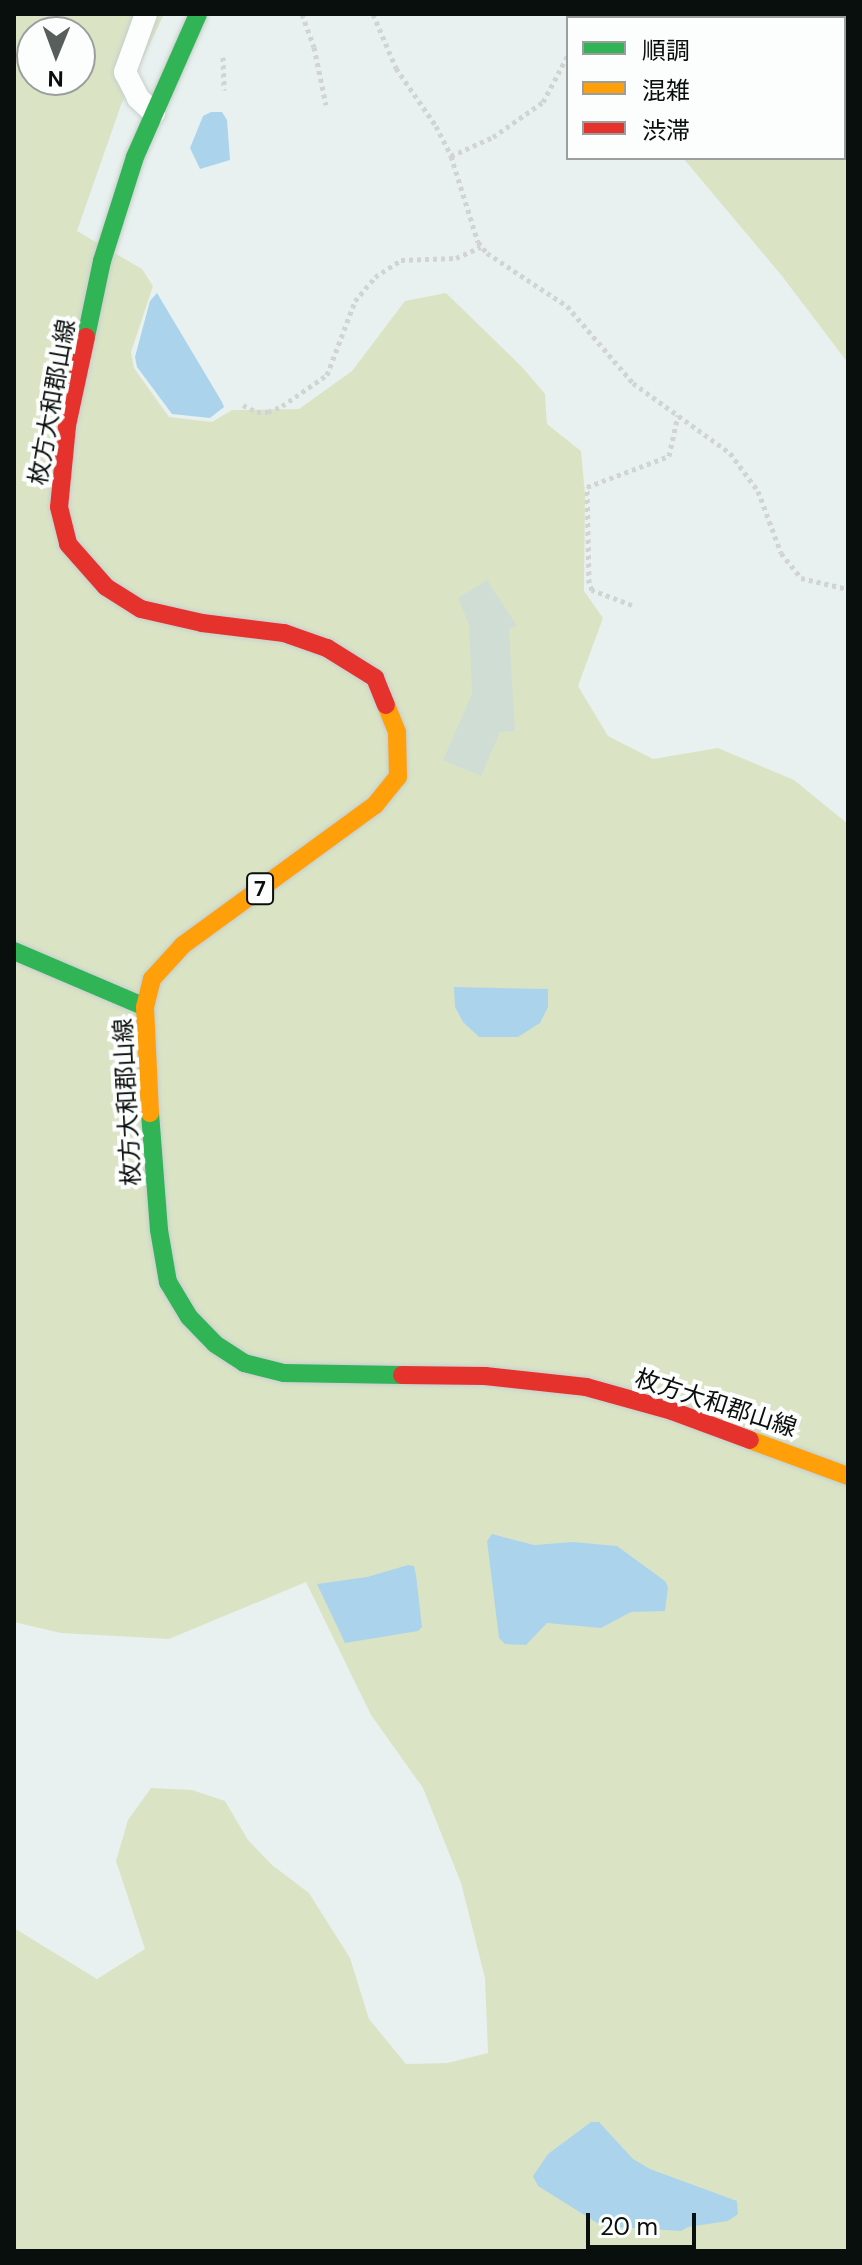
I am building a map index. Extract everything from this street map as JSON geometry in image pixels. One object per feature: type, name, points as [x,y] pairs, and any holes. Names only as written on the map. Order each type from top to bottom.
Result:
[{"type":"main road","name":"枚方大和郡山線","points":[[198,14],[135,157],[102,261],[67,426],[59,507],[68,544],[106,587],[141,609],[202,623],[284,633],[327,648],[375,678],[397,732],[398,777],[375,805],[183,945],[152,979],[145,1007],[159,1230],[168,1282],[189,1317],[215,1344],[244,1363],[284,1373],[485,1376],[586,1387],[672,1411],[848,1476]]},
{"type":"main road","points":[[14,951],[145,1007]]},
{"type":"lane","points":[[146,14],[125,72],[138,98],[154,113]]},
{"type":"path","points":[[302,14],[314,47],[326,105]]},
{"type":"path","points":[[373,14],[396,68],[436,126],[451,156],[481,247],[567,306],[633,383],[730,453],[758,491],[781,553],[801,578],[848,589]]},
{"type":"path","points":[[451,156],[493,137],[543,102],[566,59]]},
{"type":"path","points":[[243,405],[257,412],[268,412],[327,375],[355,301],[375,277],[401,260],[456,258],[481,247]]},
{"type":"path","points":[[632,605],[592,590],[589,583],[587,487],[669,456],[678,415]]},
{"type":"green space","points":[[14,14],[164,14],[121,105],[77,231],[142,269],[153,286],[131,352],[134,368],[169,417],[212,422],[232,410],[299,409],[352,371],[405,301],[446,293],[522,367],[545,394],[547,424],[581,451],[585,495],[584,591],[603,618],[578,686],[608,736],[653,759],[718,748],[794,780],[848,824],[848,2251],[14,2251],[14,1928],[97,1979],[145,1949],[116,1861],[128,1820],[151,1788],[192,1790],[225,1801],[248,1840],[272,1865],[309,1893],[350,1958],[369,2019],[406,2064],[447,2063],[488,2053],[485,1978],[461,1883],[423,1788],[371,1715],[306,1582],[169,1639],[61,1633],[14,1622]]},
{"type":"green space","points":[[848,14],[848,363],[782,276],[685,160],[846,160],[846,16],[654,16]]},
{"type":"water","points":[[222,112],[227,120],[230,160],[200,169],[190,148],[203,116]]},
{"type":"water","points":[[157,293],[222,402],[224,407],[210,418],[172,414],[137,367],[135,357],[150,301]]},
{"type":"water","points":[[454,987],[548,989],[548,1007],[540,1023],[518,1037],[479,1037],[463,1022],[455,1007]]},
{"type":"water","points":[[492,1534],[534,1545],[573,1542],[617,1546],[665,1581],[668,1587],[665,1611],[631,1612],[601,1628],[547,1623],[526,1645],[505,1644],[499,1638],[487,1541]]},
{"type":"water","points":[[414,1566],[422,1627],[418,1631],[345,1643],[317,1584],[367,1577]]},
{"type":"water","points":[[591,2122],[599,2122],[633,2159],[650,2169],[737,2201],[738,2214],[728,2221],[688,2227],[681,2231],[602,2226],[538,2186],[533,2176],[548,2154]]},
{"type":"building","points":[[487,580],[517,626],[509,629],[515,731],[500,732],[481,776],[443,760],[472,694],[469,625],[458,598]]},
{"type":"traffic: fast","points":[[86,337],[102,261],[135,157],[198,14]]},
{"type":"traffic: fast","points":[[14,951],[145,1007]]},
{"type":"traffic: fast","points":[[150,1113],[159,1230],[168,1282],[189,1317],[215,1344],[244,1363],[284,1373],[402,1375]]},
{"type":"traffic: slow","points":[[150,1113],[145,1007],[152,979],[183,945],[375,805],[398,777],[397,732],[386,705]]},
{"type":"traffic: slow","points":[[750,1440],[848,1476]]},
{"type":"traffic: jam","points":[[86,337],[67,426],[59,507],[68,544],[106,587],[141,609],[202,623],[284,633],[327,648],[375,678],[386,705]]},
{"type":"traffic: jam","points":[[402,1375],[485,1376],[586,1387],[672,1411],[750,1440]]}]
